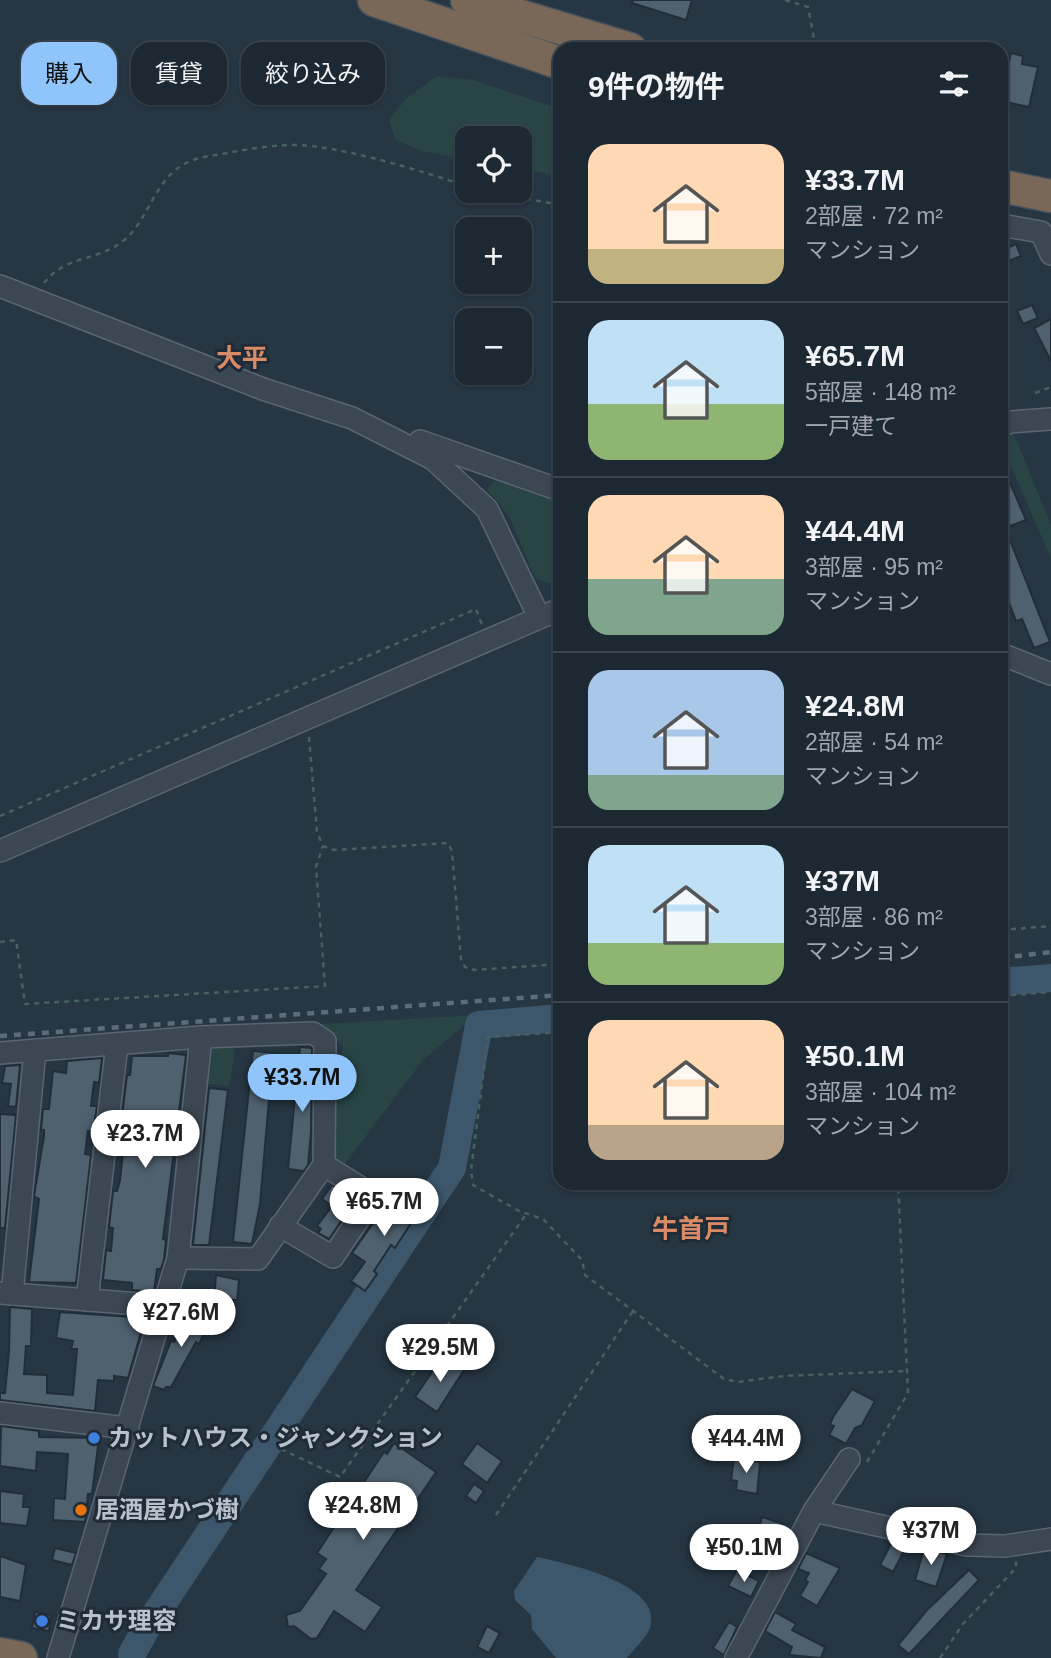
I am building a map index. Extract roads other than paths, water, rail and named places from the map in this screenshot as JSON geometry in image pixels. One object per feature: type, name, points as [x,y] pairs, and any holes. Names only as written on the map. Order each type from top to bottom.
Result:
[{"type":"highway","points":[[374,0],[553,61]]},
{"type":"highway","points":[[467,0],[607,42]]},
{"type":"highway","points":[[1008,169],[1051,178]]},
{"type":"highway","points":[[1008,187],[1051,196]]},
{"type":"highway","points":[[0,1654],[21,1658]]},
{"type":"street","points":[[1008,226],[1041,232],[1051,254]]},
{"type":"street","points":[[0,286],[263,390],[553,488]]},
{"type":"street","points":[[352,418],[433,459],[487,509],[539,617]]},
{"type":"street","points":[[1008,423],[1051,419]]},
{"type":"street","points":[[0,851],[308,720],[553,612]]},
{"type":"street","points":[[1008,657],[1051,674]]},
{"type":"street","points":[[0,1053],[201,1037],[313,1032],[325,1041],[324,1165],[258,1259],[178,1258]]},
{"type":"street","points":[[58,1658],[178,1258],[201,1037]]},
{"type":"street","points":[[87,1300],[117,1044]]},
{"type":"street","points":[[35,1050],[6,1294],[164,1306]]},
{"type":"street","points":[[281,1226],[333,1257],[374,1196],[324,1165]]},
{"type":"street","points":[[0,1413],[128,1428]]},
{"type":"street","points":[[736,1658],[814,1511],[855,1465]]},
{"type":"street","points":[[814,1511],[967,1545],[1016,1544],[1051,1539]]},
{"type":"water","points":[[537,1557],[569,1564],[610,1578],[643,1599],[651,1613],[650,1628],[627,1658],[556,1658],[532,1629],[531,1615],[515,1600],[514,1591]]},
{"type":"waterway","points":[[1008,981],[1051,978]]},
{"type":"waterway","points":[[132,1654],[145,1630],[452,1168],[479,1025],[553,1019]]},
{"type":"railway","points":[[1008,957],[1051,952]]},
{"type":"railway","points":[[0,1036],[553,996]]},
{"type":"place","name":"カットハウス・ジャンクション","points":[[94,1438]]},
{"type":"place","name":"居酒屋かづ樹","points":[[81,1510]]},
{"type":"place","name":"ミカサ理容","points":[[42,1621]]},
{"type":"district","name":"大平","points":[[242,358]]},
{"type":"district","name":"牛首戸","points":[[691,1229]]}]
